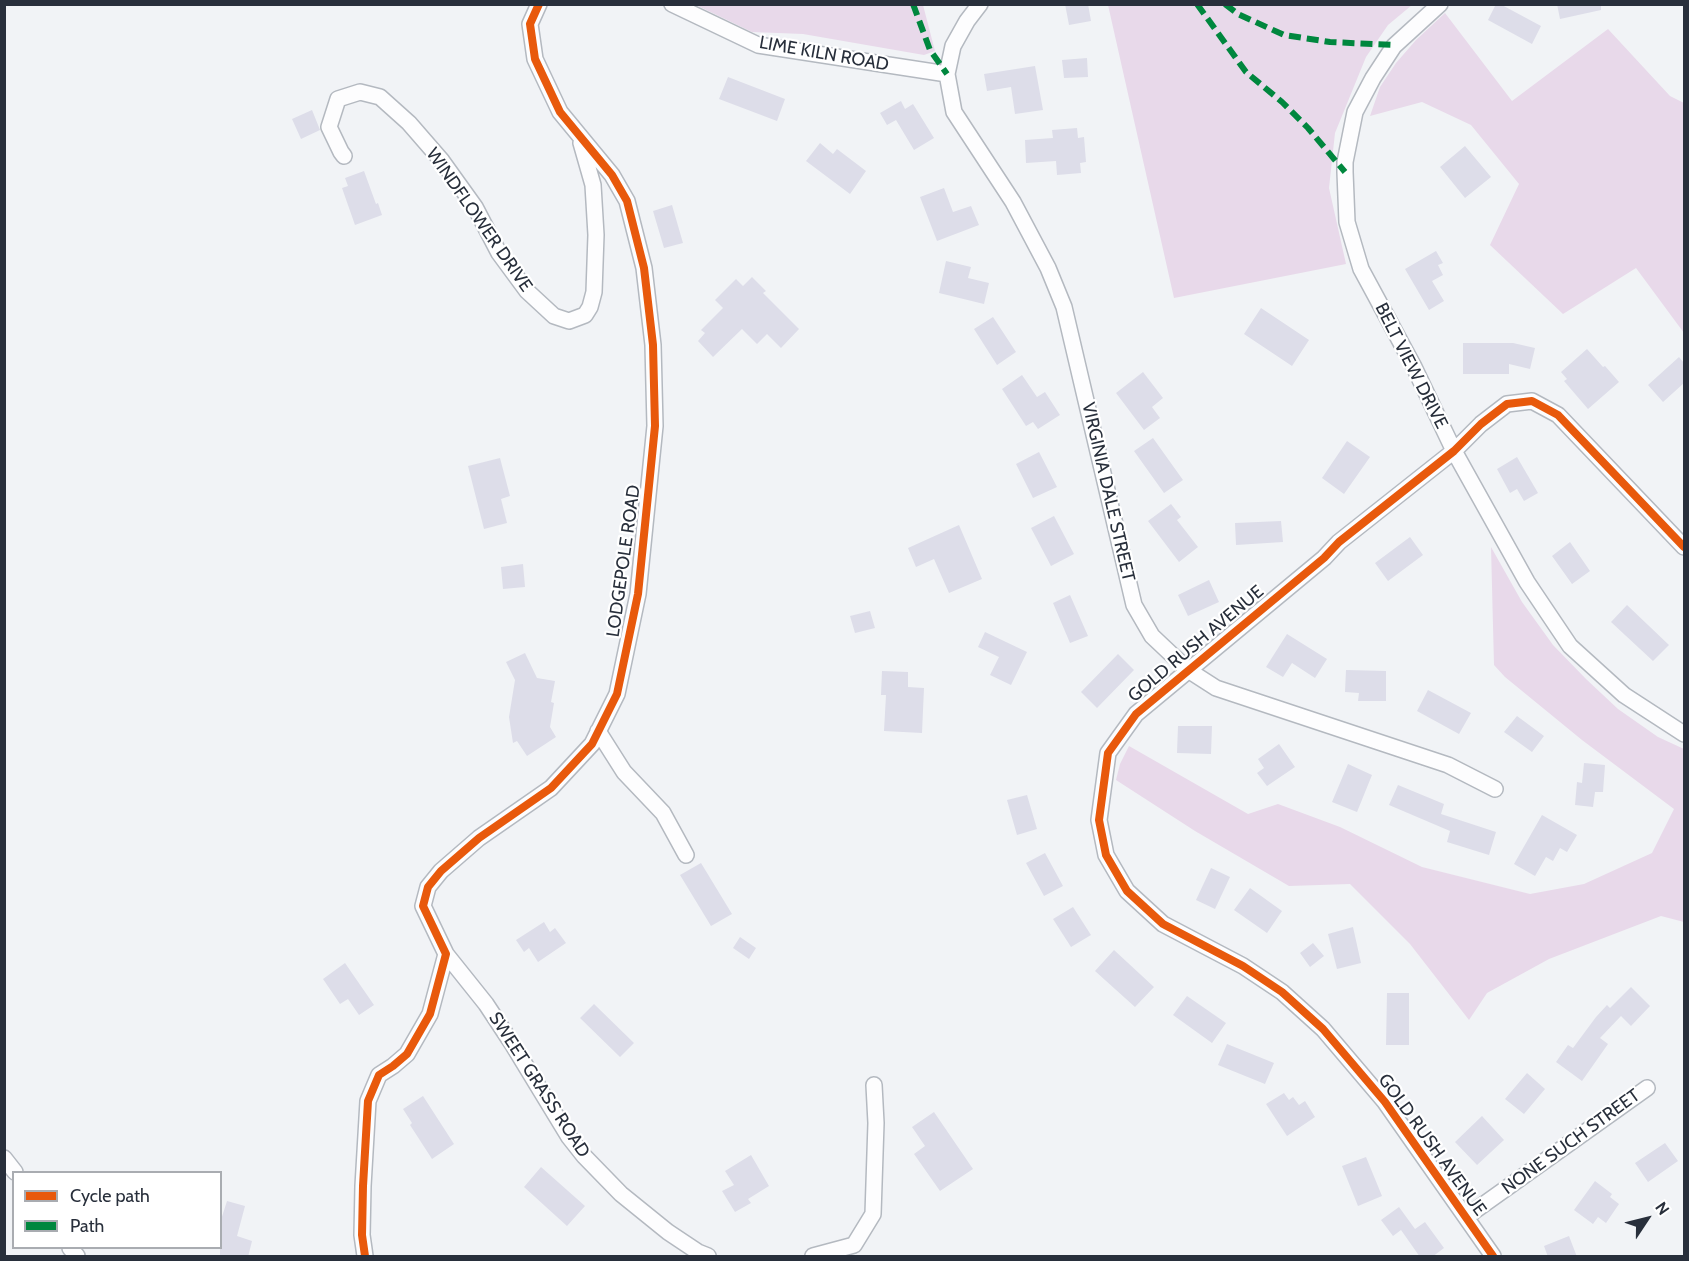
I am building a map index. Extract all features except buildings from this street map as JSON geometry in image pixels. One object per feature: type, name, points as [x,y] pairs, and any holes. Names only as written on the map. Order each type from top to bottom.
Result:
[{"type":"street","name":"LODGEPOLE ROAD","points":[[446,954],[423,906],[428,887],[441,871],[479,838],[551,788],[592,744],[617,694],[638,594],[655,426],[652,345],[644,268],[637,232],[627,201],[612,176],[560,112],[535,59],[530,24],[539,4]]},
{"type":"street","name":"LIME KILN ROAD","points":[[672,4],[758,45],[947,74]]},
{"type":"street","name":"VIRGINIA DALE STREET","points":[[980,4],[953,46],[947,74],[954,112],[1013,202],[1048,268],[1064,307],[1134,605],[1152,636],[1188,670],[1216,688],[1448,765],[1495,789]]},
{"type":"street","name":"BELT VIEW DRIVE","points":[[1435,8],[1394,46],[1373,78],[1355,112],[1345,162],[1347,222],[1360,269],[1414,367],[1454,451],[1527,582],[1570,646],[1624,695],[1684,734]]},
{"type":"street","name":"WINDFLOWER DRIVE","points":[[344,156],[329,127],[338,99],[360,92],[380,97],[409,123],[442,161],[475,207],[500,253],[527,291],[554,316],[569,321],[585,315],[594,292],[596,235],[593,185],[580,138]]},
{"type":"street","name":"GOLD RUSH AVENUE","points":[[1493,1257],[1385,1102],[1323,1029],[1282,992],[1244,966],[1163,924],[1127,891],[1106,855],[1099,820],[1108,753],[1136,714],[1324,558],[1339,542],[1454,451],[1481,424],[1507,404],[1532,401],[1558,415],[1684,547]]},
{"type":"street","points":[[598,731],[624,772],[663,813],[686,855]]},
{"type":"street","points":[[365,1257],[362,1235],[368,1101],[379,1075],[407,1054],[430,1014],[446,954]]},
{"type":"street","name":"SWEET GRASS ROAD","points":[[446,954],[486,1004],[569,1137],[584,1156],[621,1194],[703,1254]]},
{"type":"street","points":[[813,1257],[854,1245],[873,1214],[876,1123],[874,1085]]},
{"type":"street","name":"NONE SUCH STREET","points":[[1466,1217],[1647,1088]]},
{"type":"street","points":[[4,1158],[14,1171]]},
{"type":"shaded area","points":[[696,5],[923,5],[935,51],[924,55],[803,34],[752,32]]},
{"type":"shaded area","points":[[1108,5],[1412,5],[1388,25],[1366,57],[1335,133],[1329,188],[1346,264],[1174,298]]},
{"type":"shaded area","points":[[1445,13],[1512,101],[1608,29],[1670,96],[1684,103],[1684,333],[1636,268],[1563,314],[1490,245],[1519,184],[1471,125],[1422,102],[1370,116],[1380,87],[1396,63],[1416,40]]},
{"type":"shaded area","points":[[1491,547],[1522,602],[1553,645],[1618,709],[1658,737],[1684,749],[1684,922],[1661,916],[1549,959],[1487,993],[1469,1020],[1410,944],[1350,884],[1289,886],[1195,831],[1116,780],[1120,764],[1129,746],[1248,814],[1278,804],[1340,827],[1422,867],[1530,894],[1584,884],[1652,853],[1674,809],[1582,740],[1505,677],[1494,665]]},
{"type":"marked path","points":[[913,4],[930,50],[947,74]]},
{"type":"marked path","points":[[1197,4],[1246,72],[1282,102],[1308,128],[1345,172]]},
{"type":"marked path","points":[[1225,4],[1238,14],[1284,35],[1330,42],[1394,45]]},
{"type":"cycle path","points":[[365,1256],[362,1235],[368,1101],[379,1075],[407,1054],[430,1014],[446,954],[423,906],[428,887],[441,871],[479,838],[551,788],[592,744],[617,694],[638,594],[655,426],[653,345],[644,268],[627,201],[612,175],[560,112],[535,59],[530,24],[539,4]]},
{"type":"cycle path","points":[[1493,1256],[1385,1102],[1323,1029],[1282,992],[1243,966],[1163,924],[1127,891],[1106,855],[1099,820],[1108,753],[1136,714],[1324,558],[1339,542],[1454,451],[1481,424],[1507,404],[1532,401],[1558,415],[1684,547]]}]
